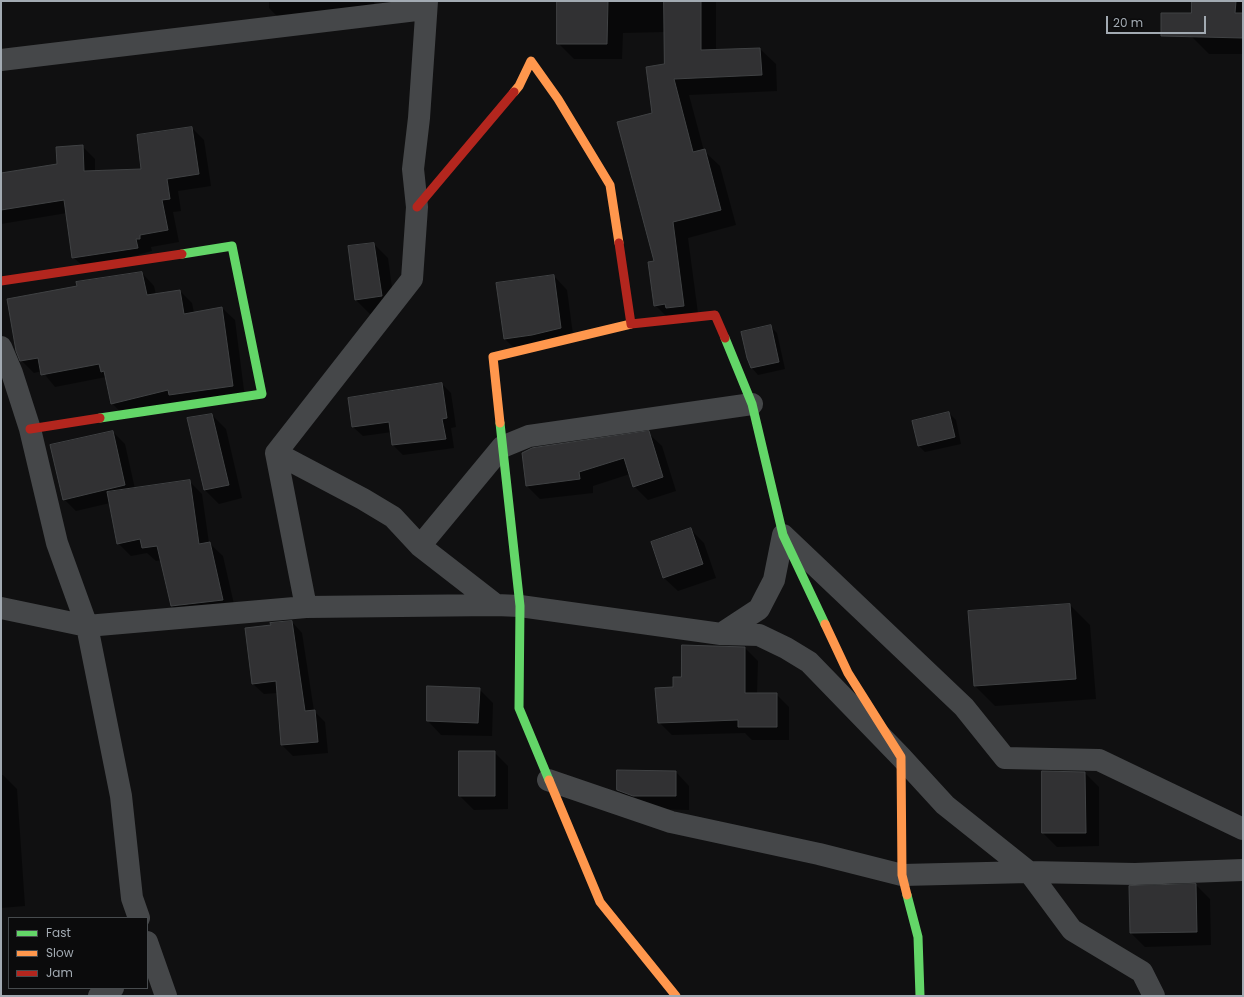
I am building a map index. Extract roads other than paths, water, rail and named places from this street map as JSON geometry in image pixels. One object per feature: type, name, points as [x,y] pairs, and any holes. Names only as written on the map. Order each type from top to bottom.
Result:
[{"type":"street","points":[[1,60],[426,5],[419,118],[413,169],[417,206],[412,278],[276,453],[306,607]]},
{"type":"street","points":[[417,206],[519,86],[531,61],[558,99],[610,185],[631,324]]},
{"type":"street","points":[[1,281],[232,246],[262,394],[30,429]]},
{"type":"street","points":[[676,996],[600,902],[519,708],[520,606],[493,357],[631,324],[715,315],[752,404],[783,534],[848,673],[901,757],[902,874],[918,937],[920,996]]},
{"type":"street","points":[[1,347],[12,372],[30,429],[57,543],[87,626],[121,796],[132,898],[138,917]]},
{"type":"street","points":[[420,546],[502,447],[530,436],[752,404]]},
{"type":"street","points":[[276,453],[363,499],[393,517],[420,546],[496,605]]},
{"type":"street","points":[[721,634],[759,608],[774,580],[783,534]]},
{"type":"street","points":[[783,534],[964,707],[1005,758],[1099,760],[1243,829]]},
{"type":"street","points":[[1,608],[87,626],[306,607],[496,605],[520,606],[721,634],[759,635],[786,648],[809,662],[901,757],[945,806],[1029,872],[1072,930],[1142,972],[1154,996]]},
{"type":"street","points":[[548,780],[671,822],[819,854],[902,874],[1029,872],[1135,874],[1243,870]]},
{"type":"street","points":[[148,948],[151,966],[166,996]]},
{"type":"street","points":[[99,996],[111,989]]}]
